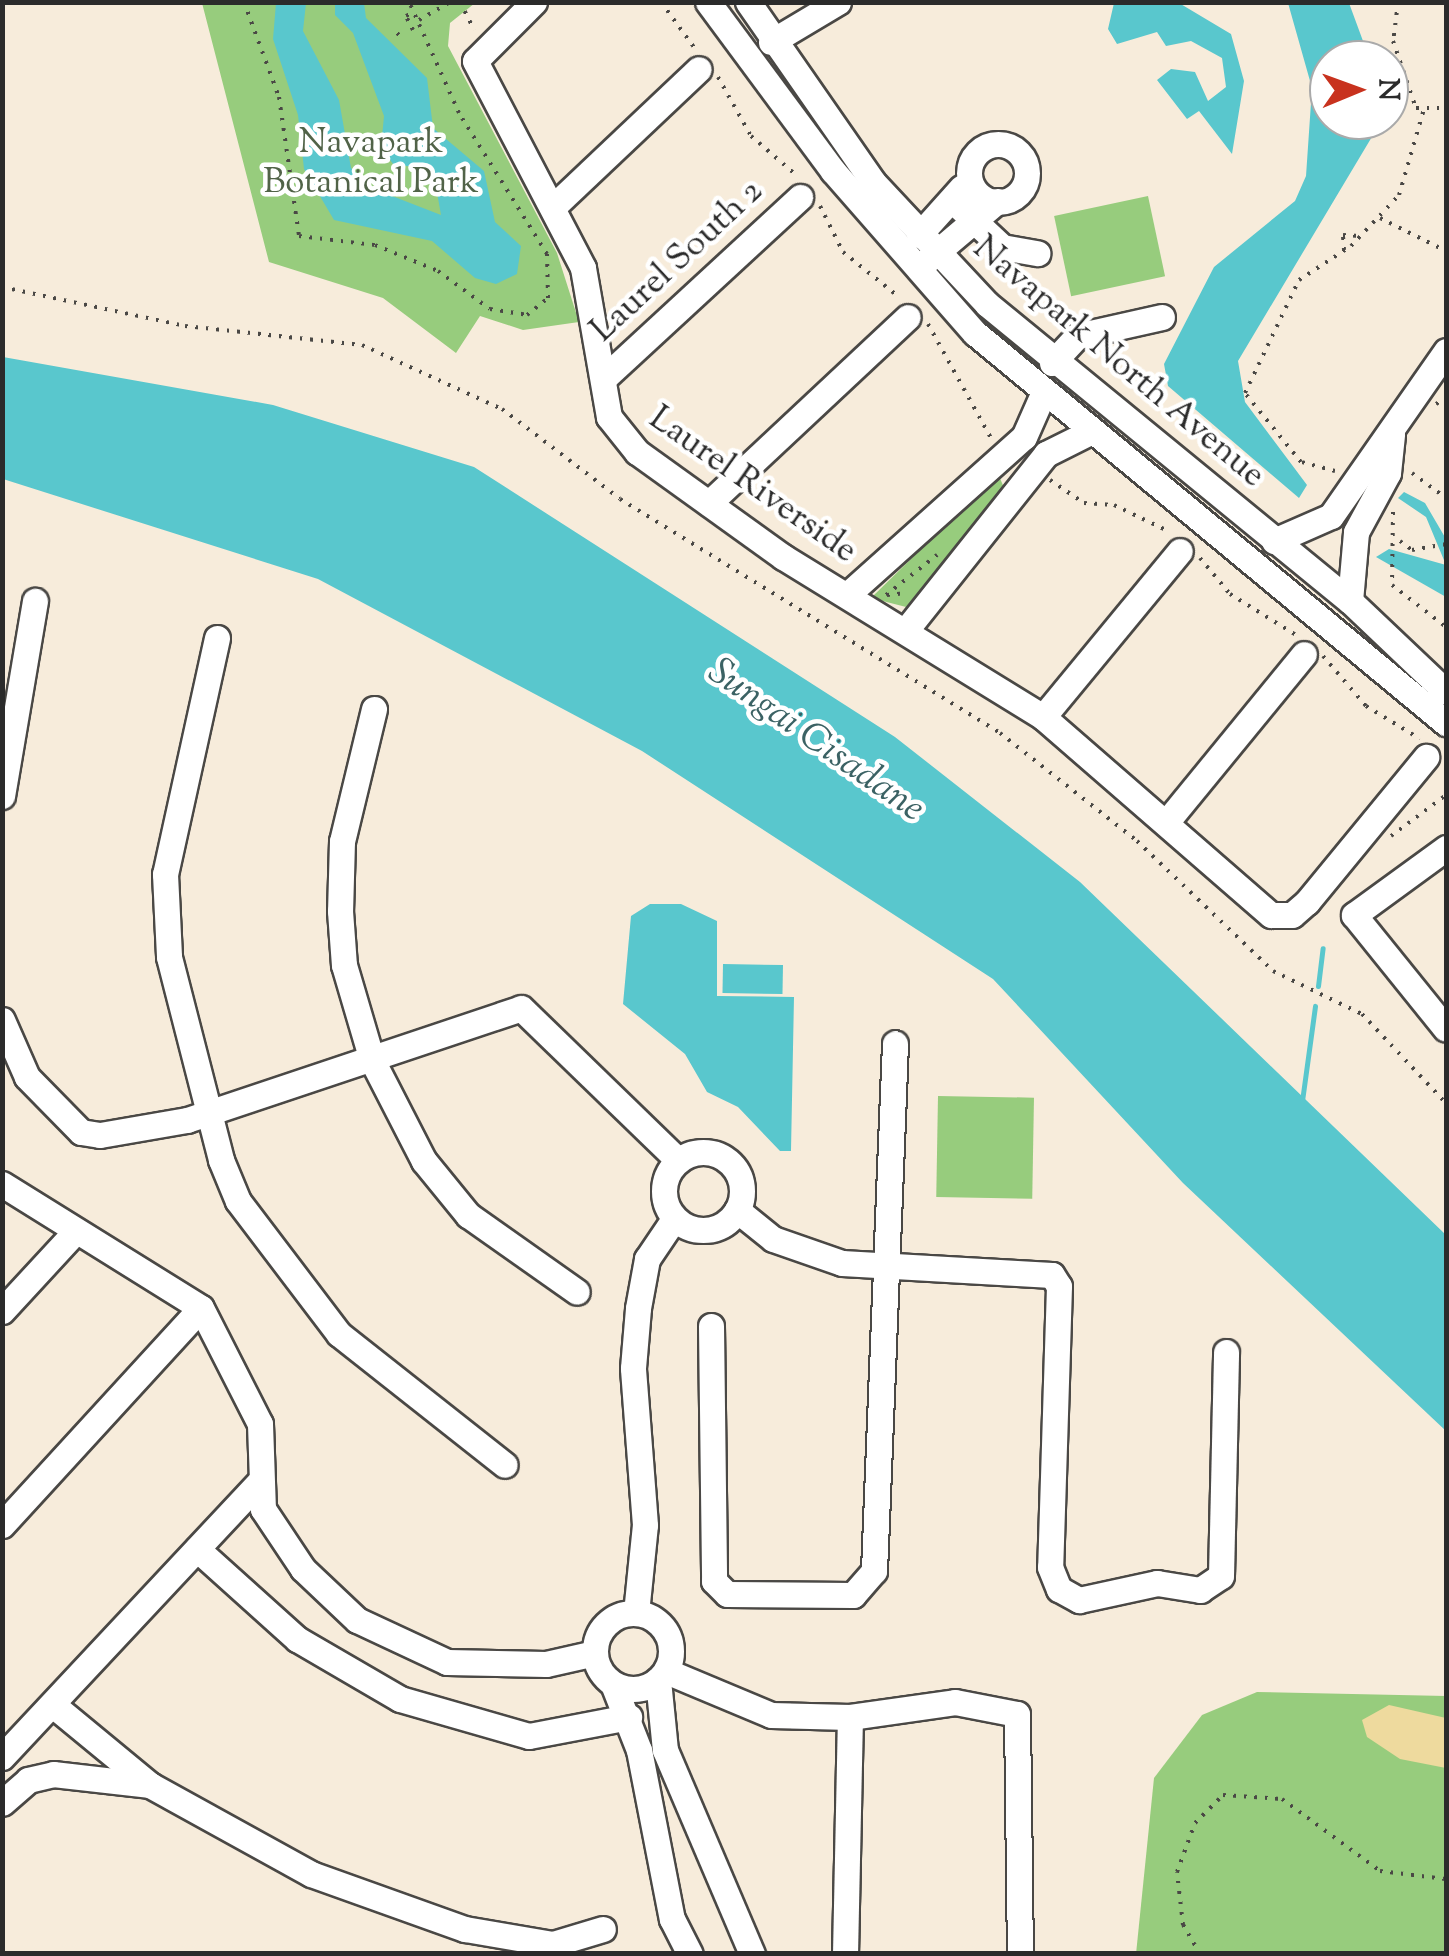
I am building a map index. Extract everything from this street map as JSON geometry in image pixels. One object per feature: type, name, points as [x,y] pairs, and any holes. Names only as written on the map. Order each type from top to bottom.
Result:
[{"type":"street","points":[[484,47],[534,2]]},
{"type":"street","name":"Navapark North Avenue","points":[[708,2],[924,253],[1052,363],[1350,600],[1446,692]]},
{"type":"street","name":"Navapark North Avenue","points":[[748,2],[770,42],[924,253]]},
{"type":"street","points":[[770,42],[838,2]]},
{"type":"street","name":"Laurel Riverside","points":[[484,47],[479,72],[554,206],[583,268],[618,436],[708,503],[847,596],[1043,718],[1169,819],[1272,915],[1292,915],[1308,902],[1429,753]]},
{"type":"street","points":[[554,206],[699,69]]},
{"type":"street","points":[[996,144],[1018,156],[1025,197],[998,201],[924,253],[952,200],[971,176],[972,148],[996,144]]},
{"type":"street","points":[[971,176],[998,201]]},
{"type":"street","name":"Laurel South 2","points":[[604,378],[805,192]]},
{"type":"street","points":[[952,200],[1002,247],[1037,253]]},
{"type":"street","points":[[924,253],[1044,394],[1446,723]]},
{"type":"street","points":[[708,503],[909,310]]},
{"type":"street","points":[[1052,363],[1077,336],[1162,317]]},
{"type":"street","points":[[1274,541],[1331,516],[1446,352]]},
{"type":"street","name":"Laurel Riverside","points":[[847,596],[980,468],[1000,461],[1044,394]]},
{"type":"street","points":[[1350,600],[1356,532],[1388,473],[1393,429]]},
{"type":"street","points":[[906,630],[1046,454],[1090,432]]},
{"type":"street","points":[[1000,461],[1025,482]]},
{"type":"street","points":[[1331,516],[1356,532]]},
{"type":"street","points":[[1043,718],[1181,545]]},
{"type":"street","points":[[2,796],[35,601]]},
{"type":"street","points":[[217,638],[165,874],[170,957],[207,1113],[238,1200],[294,1282],[339,1334],[505,1465]]},
{"type":"street","points":[[1169,819],[1304,654]]},
{"type":"street","points":[[374,709],[342,842],[340,892],[344,965],[372,1060],[424,1161],[468,1215],[531,1268],[578,1292]]},
{"type":"street","points":[[1446,848],[1357,906],[1368,938],[1446,1029]]},
{"type":"street","points":[[2,1020],[27,1077],[81,1132],[207,1113],[521,1008],[678,1160]]},
{"type":"street","points":[[711,1326],[710,1570],[720,1591],[853,1595],[874,1571],[890,1270],[895,1043]]},
{"type":"street","points":[[636,1612],[645,1525],[633,1368],[647,1260],[674,1219],[664,1183],[678,1160],[704,1152],[728,1161],[742,1184],[738,1210],[708,1231],[674,1219]]},
{"type":"street","points":[[2,1184],[75,1232],[131,1258],[201,1308],[260,1424],[262,1508],[303,1569],[400,1647],[487,1664],[595,1653]]},
{"type":"street","points":[[738,1210],[797,1250],[890,1270],[1040,1270],[1059,1286],[1050,1567],[1059,1589],[1078,1600],[1157,1583],[1200,1590],[1221,1576],[1226,1352]]},
{"type":"street","points":[[2,1311],[75,1232]]},
{"type":"street","points":[[2,1524],[201,1308]]},
{"type":"street","points":[[2,1757],[262,1480]]},
{"type":"street","points":[[196,1549],[297,1639],[400,1699],[529,1736],[629,1717]]},
{"type":"street","points":[[636,1612],[602,1628],[595,1653],[629,1717],[672,1919],[690,1954]]},
{"type":"street","points":[[636,1612],[668,1634],[662,1675],[676,1781],[720,1862],[752,1954]]},
{"type":"street","points":[[613,1684],[636,1690],[662,1675],[772,1715],[850,1717],[924,1702],[1017,1714],[1020,1954]]},
{"type":"street","points":[[53,1706],[150,1785],[311,1874],[465,1929],[554,1944],[603,1929]]},
{"type":"street","points":[[846,1954],[850,1717]]},
{"type":"street","points":[[2,1803],[28,1780],[53,1774],[150,1785]]},
{"type":"path","points":[[244,2],[279,97],[299,236],[375,245],[438,271],[490,309],[527,315],[548,298],[547,254],[459,113],[409,2]]},
{"type":"path","points":[[417,20],[450,2]]},
{"type":"path","points":[[460,2],[484,47]]},
{"type":"path","points":[[661,2],[730,88],[751,136],[805,192],[843,252],[934,330],[937,354],[987,423],[993,436],[984,445],[1000,461]]},
{"type":"path","points":[[1370,462],[1356,453],[1340,475],[1301,462],[1245,393],[1279,307],[1313,267],[1344,250],[1399,195],[1424,109],[1397,57],[1398,2]]},
{"type":"path","points":[[413,30],[406,16],[414,12]]},
{"type":"path","points":[[1424,109],[1446,108]]},
{"type":"path","points":[[1378,218],[1446,251]]},
{"type":"path","points":[[1344,250],[1343,236],[1360,236]]},
{"type":"path","points":[[2,288],[186,326],[362,345],[502,409],[620,499],[1000,733],[1137,841],[1273,972],[1362,1014],[1446,1103]]},
{"type":"path","points":[[1430,407],[1446,398]]},
{"type":"path","points":[[1410,459],[1412,476],[1446,498]]},
{"type":"path","points":[[1025,482],[1039,492],[1051,479],[1076,499],[1114,505],[1181,545],[1230,594],[1336,666],[1366,706],[1429,753]]},
{"type":"path","points":[[1446,544],[1412,550],[1398,543],[1393,574],[1397,594],[1446,627]]},
{"type":"path","points":[[876,612],[902,578],[942,552]]},
{"type":"path","points":[[1200,1954],[1183,1925],[1177,1872],[1195,1823],[1223,1795],[1282,1800],[1380,1871],[1446,1880]]},
{"type":"green space","name":"Navapark Botanical Park","points":[[202,3],[475,3],[450,23],[448,46],[557,253],[579,322],[523,330],[480,316],[456,353],[383,298],[269,262]]},
{"type":"green space","points":[[1148,196],[1165,276],[1071,296],[1054,216]]},
{"type":"green space","points":[[998,474],[1006,492],[910,608],[871,598]]},
{"type":"green space","points":[[938,1096],[1034,1098],[1032,1199],[936,1197]]},
{"type":"green space","points":[[1257,1692],[1446,1696],[1446,1953],[1136,1954],[1154,1778],[1202,1715]]},
{"type":"sand","points":[[1389,1705],[1446,1718],[1446,1768],[1400,1759],[1367,1737],[1362,1720]]},
{"type":"water","points":[[276,3],[306,3],[303,31],[339,100],[351,168],[374,189],[441,215],[433,170],[393,164],[381,147],[384,116],[353,33],[335,15],[335,3],[364,3],[366,18],[427,78],[433,128],[484,171],[495,222],[521,246],[517,274],[496,284],[475,278],[432,241],[334,220],[304,169],[298,115],[273,39]]},
{"type":"water","points":[[1114,3],[1179,3],[1231,34],[1244,81],[1232,154],[1199,111],[1187,119],[1157,80],[1171,69],[1195,72],[1208,101],[1226,87],[1222,58],[1191,41],[1166,46],[1157,32],[1117,44],[1108,29]]},
{"type":"water","points":[[1288,3],[1349,3],[1363,40],[1309,40],[1309,77]]},
{"type":"water","points":[[1309,132],[1309,140],[1370,140],[1238,361],[1245,402],[1307,485],[1299,498],[1168,386],[1164,364],[1214,267],[1295,201],[1306,176]]},
{"type":"water","name":"Sungai Cisadane","points":[[3,357],[273,405],[474,467],[895,737],[1080,882],[1446,1235],[1446,1431],[1183,1183],[993,979],[642,751],[318,579],[3,479]]},
{"type":"water","points":[[1404,492],[1425,503],[1446,539],[1446,565],[1426,517],[1398,498]]},
{"type":"water","points":[[1389,549],[1446,565],[1446,597],[1376,557]]},
{"type":"water","points":[[650,904],[681,904],[717,921],[717,996],[794,997],[791,1151],[780,1151],[738,1107],[707,1092],[685,1054],[623,1004],[631,916]]},
{"type":"water","points":[[723,964],[783,965],[782,994],[722,993]]},
{"type":"waterway","points":[[1318,986],[1323,948]]},
{"type":"waterway","points":[[1302,1101],[1315,1006]]}]
